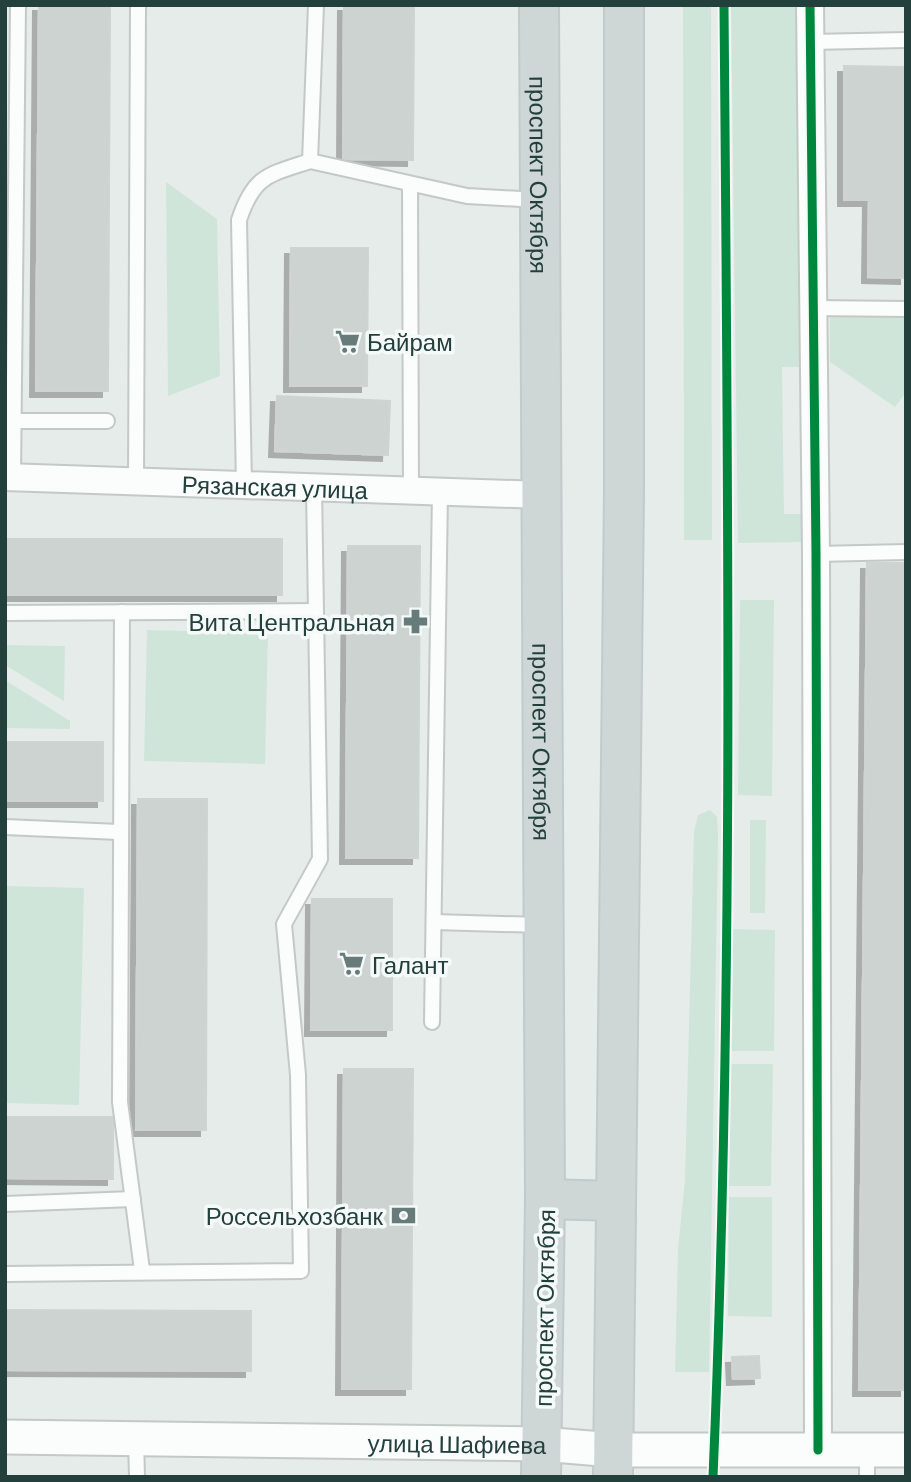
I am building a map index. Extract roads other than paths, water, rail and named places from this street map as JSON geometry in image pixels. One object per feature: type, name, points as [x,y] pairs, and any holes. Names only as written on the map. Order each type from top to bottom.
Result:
[{"type":"main road","name":"проспект Октября","points":[[539,5],[545,1199],[541,1460]]},
{"type":"main road","points":[[613,1463],[624,491],[624,5]]},
{"type":"main road","points":[[545,1199],[616,1201]]},
{"type":"street","points":[[810,5],[816,554],[818,1450]]},
{"type":"street","name":"Рязанская улица","points":[[9,477],[542,495]]},
{"type":"street","name":"улица Шафиева","points":[[5,1437],[136,1438],[613,1463],[818,1450],[867,1463],[906,1450]]},
{"type":"lane","points":[[9,477],[15,421],[18,5]]},
{"type":"lane","points":[[136,481],[138,5]]},
{"type":"lane","points":[[310,161],[316,5]]},
{"type":"lane","points":[[811,42],[906,40]]},
{"type":"lane","points":[[244,486],[239,220],[248,194],[268,175],[310,161],[467,196],[539,200]]},
{"type":"lane","points":[[410,185],[411,491]]},
{"type":"lane","points":[[814,308],[906,309]]},
{"type":"lane","points":[[15,421],[107,421]]},
{"type":"lane","points":[[5,1274],[142,1270],[155,1275],[302,1271],[298,1075],[284,924],[320,859],[314,488]]},
{"type":"lane","points":[[432,1022],[440,492]]},
{"type":"lane","points":[[816,554],[906,552]]},
{"type":"lane","points":[[5,613],[316,611]]},
{"type":"lane","points":[[122,612],[119,832],[120,1102],[142,1270]]},
{"type":"lane","points":[[5,827],[119,832]]},
{"type":"lane","points":[[434,922],[542,925]]},
{"type":"lane","points":[[5,1204],[132,1199]]},
{"type":"lane","points":[[136,1438],[137,1477]]},
{"type":"place","name":"Байрам","points":[[347,341]]},
{"type":"place","name":"Вита Центральная","points":[[415,621]]},
{"type":"place","name":"Галант","points":[[352,964]]},
{"type":"place","name":"Россельхозбанк","points":[[403,1215]]}]
